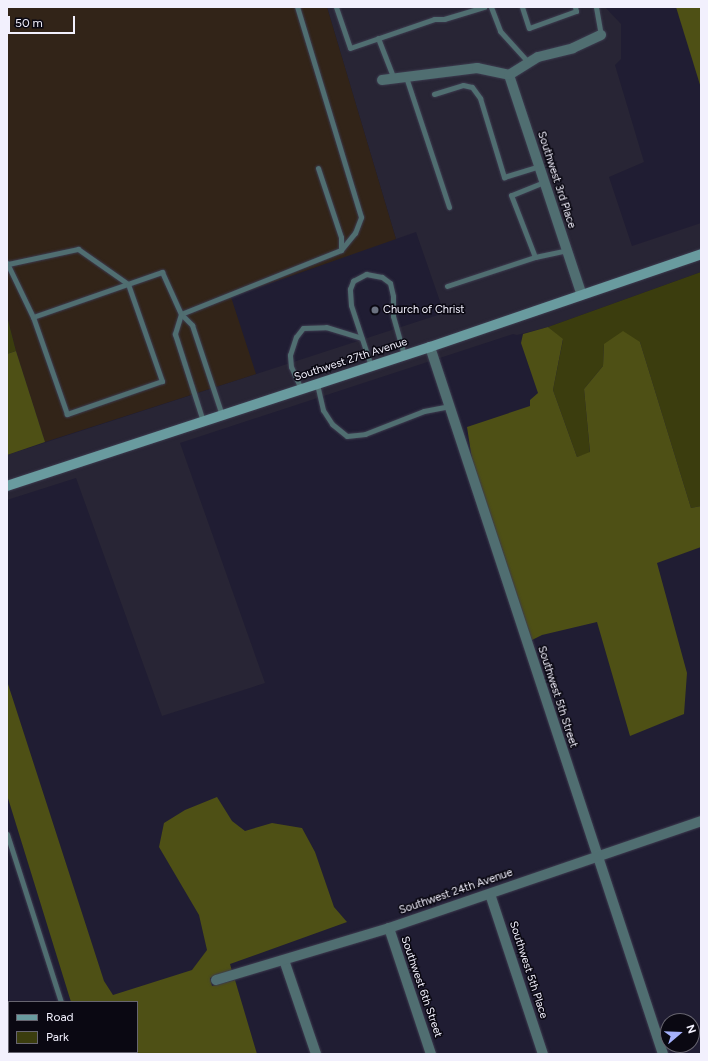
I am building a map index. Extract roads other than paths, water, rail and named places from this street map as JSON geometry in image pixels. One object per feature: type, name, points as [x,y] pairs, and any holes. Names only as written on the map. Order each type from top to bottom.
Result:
[{"type":"main road","name":"Southwest 27th Avenue","points":[[7,486],[430,347],[581,293],[701,254]]},
{"type":"street","points":[[382,80],[477,68],[509,75],[538,57],[573,48],[601,35]]},
{"type":"street","name":"Southwest 3rd Place","points":[[509,75],[581,293]]},
{"type":"street","name":"Southwest 5th Street","points":[[430,347],[663,1054]]},
{"type":"street","name":"Southwest 24th Avenue","points":[[216,980],[389,928],[701,821]]},
{"type":"street","name":"Southwest 5th Place","points":[[490,894],[543,1054]]},
{"type":"street","name":"Southwest 6th Street","points":[[389,928],[431,1054]]},
{"type":"street","points":[[284,960],[316,1054]]},
{"type":"lane","points":[[181,314],[341,250],[355,233],[361,217],[297,7]]},
{"type":"lane","points":[[336,7],[350,48],[434,19],[444,19],[484,7]]},
{"type":"lane","points":[[492,7],[500,31],[529,63]]},
{"type":"lane","points":[[522,7],[529,28],[576,11],[575,7]]},
{"type":"lane","points":[[596,7],[601,35]]},
{"type":"lane","points":[[378,38],[394,79]]},
{"type":"lane","points":[[406,77],[449,207]]},
{"type":"lane","points":[[434,94],[463,85],[472,87],[480,98],[504,177],[539,166]]},
{"type":"lane","points":[[318,168],[341,237],[341,250]]},
{"type":"lane","points":[[535,257],[511,195],[544,182]]},
{"type":"lane","points":[[78,249],[128,284],[162,381],[67,414],[33,317],[8,264],[78,249]]},
{"type":"lane","points":[[448,286],[535,257],[567,250]]},
{"type":"lane","points":[[33,317],[162,272],[181,314],[192,325],[222,415]]},
{"type":"lane","points":[[371,366],[350,305],[350,289],[354,281],[366,274],[382,277],[390,283],[393,296],[393,316],[404,355]]},
{"type":"lane","points":[[181,314],[175,334],[203,421]]},
{"type":"lane","points":[[301,389],[291,367],[290,355],[296,338],[303,328],[326,327],[361,338]]},
{"type":"lane","points":[[317,384],[323,410],[329,419],[347,436],[365,434],[424,411],[449,406]]},
{"type":"lane","points":[[7,834],[61,1001]]},
{"type":"place","name":"Church of Christ","points":[[375,310]]}]
